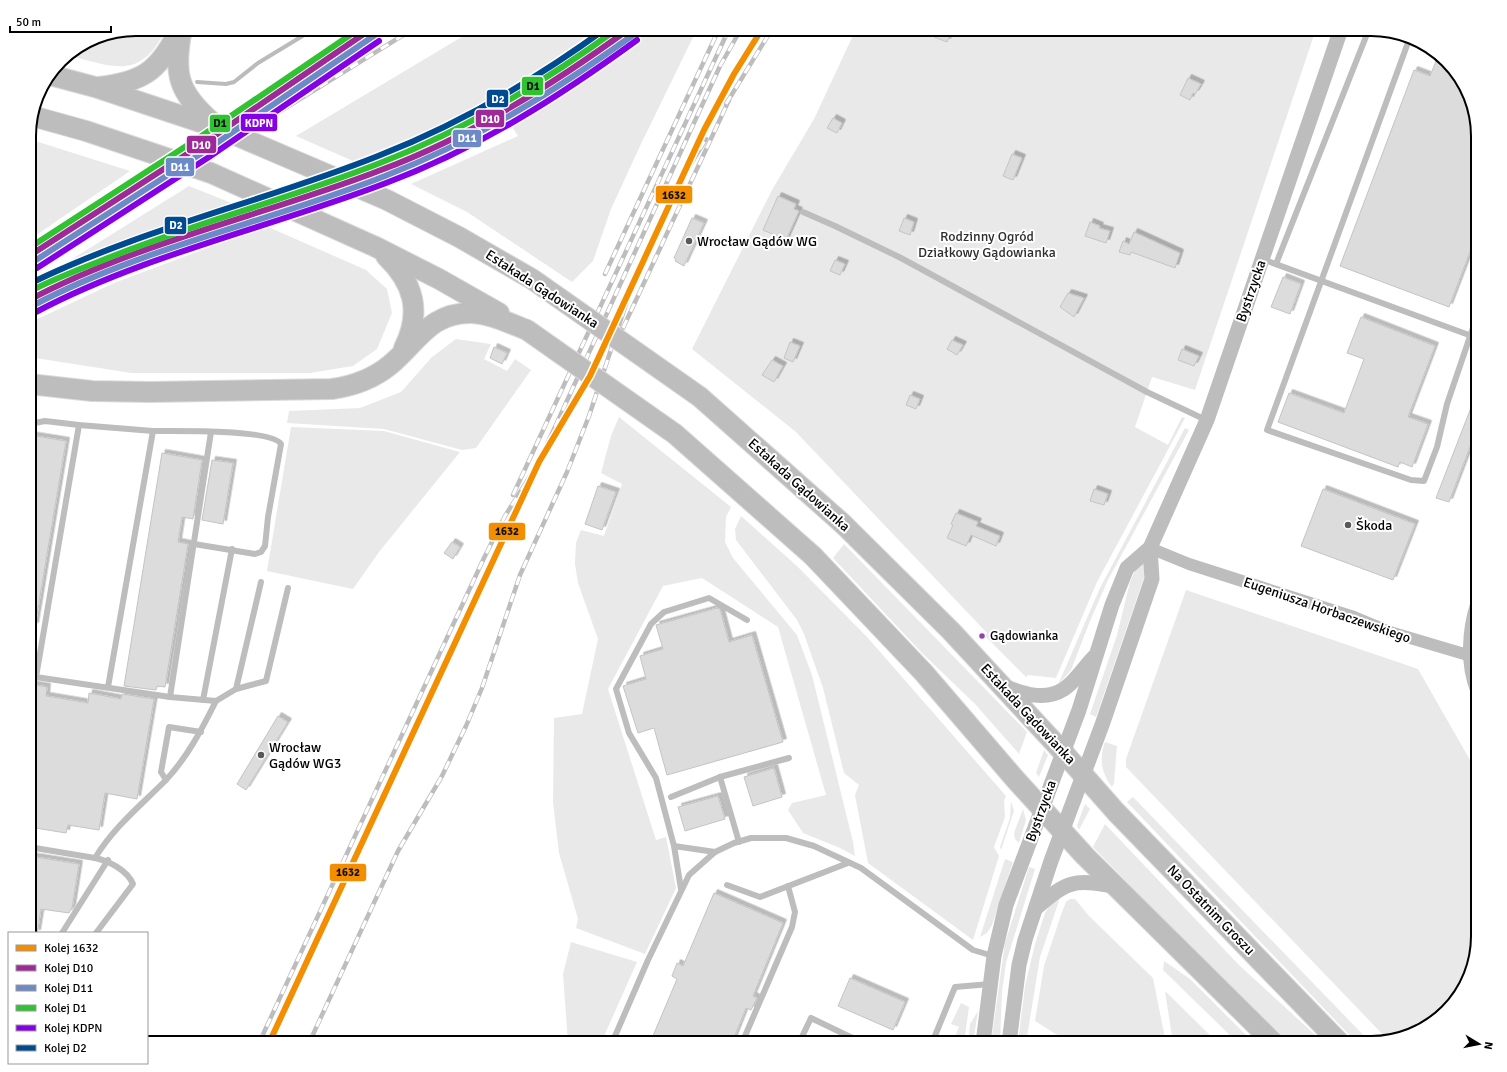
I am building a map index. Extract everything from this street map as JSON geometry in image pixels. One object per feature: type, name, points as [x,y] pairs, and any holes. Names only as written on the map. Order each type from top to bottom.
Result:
[{"type":"main road","points":[[95,87],[114,85],[144,76],[160,62],[177,36]]},
{"type":"main road","points":[[180,36],[177,61],[182,88],[194,106],[221,129]]},
{"type":"main road","name":"Estakada Gądowianka","points":[[56,77],[95,87],[221,129],[387,200],[459,237],[532,279],[700,397],[843,524],[1003,686],[1084,775]]},
{"type":"main road","points":[[38,118],[86,131],[211,174],[376,247],[439,279],[527,330],[675,434],[813,556],[924,673],[1085,856],[1267,1036]]},
{"type":"main road","points":[[376,247],[400,269],[412,296],[413,310],[411,325],[407,342],[401,354]]},
{"type":"main road","points":[[36,385],[92,391],[164,392],[344,387],[375,375],[401,354],[430,325],[451,315],[471,313],[485,315],[527,330]]},
{"type":"main road","name":"Na Ostatnim Groszu","points":[[1084,775],[1119,816],[1333,1036]]},
{"type":"street","name":"Bystrzycka","points":[[984,1036],[994,956],[1006,905],[1063,752],[1112,605],[1126,568],[1150,548],[1207,420],[1269,262],[1339,36]]},
{"type":"street","name":"Bystrzycka","points":[[1010,1036],[1019,965],[1035,908],[1084,775],[1152,579],[1150,548]]},
{"type":"street","name":"Eugeniusza Horbaczewskiego","points":[[1150,548],[1189,564],[1354,617],[1390,632],[1471,656]]},
{"type":"street","points":[[1003,686],[1034,696],[1051,694],[1064,689],[1097,653]]},
{"type":"street","points":[[1035,908],[1057,890],[1068,884],[1087,882],[1114,886]]},
{"type":"lane","points":[[1366,36],[1269,262],[1321,280],[1470,335],[1447,404],[1437,448],[1424,481],[1411,480],[1267,430],[1321,280],[1408,43]]},
{"type":"lane","points":[[803,212],[901,258],[1147,392],[1207,420]]},
{"type":"lane","points":[[36,423],[45,421],[153,431],[222,431],[274,438],[281,444],[268,517],[265,546],[261,552],[254,554],[232,549],[194,544]]},
{"type":"lane","points":[[79,425],[36,677],[170,697],[216,701]]},
{"type":"lane","points":[[108,687],[153,431]]},
{"type":"lane","points":[[170,697],[211,432]]},
{"type":"lane","points":[[203,700],[232,549]]},
{"type":"lane","points":[[236,689],[261,582]]},
{"type":"lane","points":[[95,858],[106,840],[166,780],[201,732],[216,701],[236,689],[266,681],[288,588]]},
{"type":"lane","points":[[681,889],[674,846],[656,778],[629,733],[616,689],[651,624],[664,612],[709,598],[748,620]]},
{"type":"lane","points":[[166,780],[161,772],[169,727],[201,732]]},
{"type":"lane","points":[[671,797],[720,777],[789,758]]},
{"type":"lane","points":[[720,777],[739,842]]},
{"type":"lane","points":[[615,1036],[681,889],[689,875],[715,852],[751,838],[786,838],[814,846],[861,868],[972,950],[994,956]]},
{"type":"lane","points":[[674,846],[715,852]]},
{"type":"lane","points":[[36,848],[108,860],[131,878],[133,884],[97,932]]},
{"type":"lane","points":[[63,932],[108,860]]},
{"type":"lane","points":[[727,885],[760,897],[848,863]]},
{"type":"lane","points":[[745,1036],[792,927],[795,912],[788,886]]},
{"type":"lane","points":[[935,1036],[955,987],[990,984]]},
{"type":"lane","points":[[802,1036],[811,1018],[848,1036]]},
{"type":"green space","points":[[129,36],[162,36],[157,45],[147,56],[136,63],[125,66],[100,64],[75,57],[92,46],[116,38]]},
{"type":"green space","points":[[463,36],[587,36],[523,81],[423,136],[362,165],[296,136]]},
{"type":"green space","points":[[630,36],[694,36],[611,209],[593,261],[572,282],[467,212],[411,184],[518,136],[507,119],[586,72]]},
{"type":"green space","name":"Rodzinny Ogród Działkowy Gądowianka","points":[[853,36],[1314,36],[1195,390],[1152,377],[1135,427],[1168,445],[1182,417],[1185,418],[1097,582],[1056,678],[1028,675],[1026,677],[985,636],[987,633],[796,432],[692,349],[772,190],[814,119]]},
{"type":"green space","points":[[36,141],[130,171],[36,235]]},
{"type":"green space","points":[[189,186],[249,210],[140,247],[36,291],[36,282]]},
{"type":"green space","points":[[266,226],[366,270],[387,289],[392,313],[377,349],[353,366],[310,373],[131,373],[36,358],[36,320],[114,283]]},
{"type":"green space","points":[[456,339],[491,344],[484,359],[507,371],[515,359],[531,370],[476,448],[462,450],[384,429],[287,423],[289,411],[360,408],[401,392],[432,357]]},
{"type":"green space","points":[[619,417],[731,507],[726,517],[725,542],[733,558],[797,635],[812,675],[853,842],[855,856],[840,848],[803,833],[788,810],[792,803],[826,795],[778,627],[702,578],[663,586],[608,689],[656,840],[666,837],[676,888],[645,954],[576,928],[578,919],[559,853],[553,802],[554,718],[582,714],[598,639],[578,583],[575,564],[576,543],[581,530],[604,536],[622,484],[601,473],[611,436]]},
{"type":"green space","points":[[291,427],[384,431],[460,452],[379,552],[353,589],[267,571]]},
{"type":"green space","points":[[1185,428],[1189,430],[1108,580],[1071,670],[1058,685],[1100,588]]},
{"type":"green space","points":[[741,516],[798,567],[868,638],[1006,796],[1004,801],[1005,817],[994,847],[999,856],[973,940],[868,863],[855,795],[859,785],[844,773],[823,688],[804,634],[797,620],[736,540],[735,529]]},
{"type":"green space","points":[[844,544],[1027,732],[1019,754],[975,704],[922,653],[833,558]]},
{"type":"green space","points":[[1144,562],[1147,569],[1096,717],[1090,714],[1117,635],[1130,582],[1136,568]]},
{"type":"green space","points":[[1186,590],[1418,669],[1471,762],[1471,936],[1466,968],[1454,992],[1442,1007],[1427,1019],[1403,1031],[1383,1035],[1126,767],[1126,759]]},
{"type":"green space","points":[[1105,742],[1117,746],[1114,783],[1112,787],[1105,776],[1102,765],[1102,754]]},
{"type":"green space","points":[[1044,750],[1048,755],[1039,777],[1036,773]]},
{"type":"green space","points":[[1133,797],[1364,1036],[1350,1036],[1127,802]]},
{"type":"green space","points":[[1011,801],[1014,811],[1001,850],[1000,847],[1010,818]]},
{"type":"green space","points":[[1085,804],[1090,809],[1079,830],[1077,825]]},
{"type":"green space","points":[[1023,809],[1026,820],[1019,843],[1015,839],[1014,833]]},
{"type":"green space","points":[[1105,824],[1240,966],[1316,1036],[1283,1036],[1149,905],[1093,847]]},
{"type":"green space","points":[[1005,859],[1013,862],[992,925],[987,933],[980,937]]},
{"type":"green space","points":[[1029,867],[1035,869],[1006,963],[1002,992],[1000,1036],[992,1036],[1005,943]]},
{"type":"green space","points":[[1061,895],[1040,957],[1027,1036],[1019,1036],[1025,986],[1035,944],[1045,913],[1049,906]]},
{"type":"green space","points":[[1070,899],[1075,899],[1089,916],[1153,978],[1165,1036],[1059,1036],[1035,1021],[1044,966],[1066,902]]},
{"type":"green space","points":[[571,942],[637,962],[604,1036],[567,1036],[563,974]]},
{"type":"green space","points":[[1164,961],[1190,979],[1247,1036],[1231,1036],[1163,970]]},
{"type":"green space","points":[[1165,991],[1211,1036],[1172,1036]]},
{"type":"green space","points":[[961,1003],[969,1007],[965,1036],[955,1036],[959,1027],[951,1024]]},
{"type":"green space","points":[[978,1011],[974,1036],[969,1036],[970,1024]]},
{"type":"building","points":[[934,36],[949,36],[947,42]]},
{"type":"building","points":[[1436,60],[1454,80],[1456,86],[1461,92],[1466,104],[1470,123],[1471,249],[1449,307],[1340,266],[1414,70],[1430,76]]},
{"type":"building","points":[[1188,78],[1201,84],[1195,94],[1193,93],[1190,100],[1180,95]]},
{"type":"building","points":[[833,118],[842,123],[837,133],[827,128]]},
{"type":"building","points":[[1012,154],[1022,158],[1013,180],[1003,176]]},
{"type":"building","points":[[778,196],[796,204],[794,209],[799,211],[786,240],[763,230]]},
{"type":"building","name":"Wrocław Gądów WG","points":[[692,218],[704,223],[684,266],[675,261],[676,259],[674,258]]},
{"type":"building","points":[[904,218],[914,222],[910,235],[899,231]]},
{"type":"building","points":[[1090,222],[1100,226],[1099,228],[1110,231],[1106,243],[1085,236]]},
{"type":"building","points":[[1134,232],[1180,253],[1175,268],[1131,252],[1130,255],[1119,252],[1123,241],[1129,244]]},
{"type":"building","points":[[835,260],[845,264],[840,275],[830,271]]},
{"type":"building","points":[[1283,277],[1301,284],[1290,314],[1271,307]]},
{"type":"building","points":[[1068,293],[1084,298],[1074,317],[1060,307]]},
{"type":"building","points":[[1361,317],[1435,346],[1408,417],[1428,424],[1412,467],[1400,462],[1398,467],[1278,422],[1289,393],[1344,413],[1364,359],[1347,353]]},
{"type":"building","points":[[952,340],[963,345],[957,355],[947,349]]},
{"type":"building","points":[[790,342],[800,346],[793,362],[784,358]]},
{"type":"building","points":[[494,347],[507,353],[502,364],[490,358]]},
{"type":"building","points":[[1182,349],[1199,356],[1194,366],[1178,360]]},
{"type":"building","points":[[772,360],[783,366],[774,382],[762,375]]},
{"type":"building","points":[[910,395],[920,399],[916,409],[906,405]]},
{"type":"building","points":[[1471,408],[1471,444],[1449,502],[1436,498]]},
{"type":"building","points":[[36,436],[66,441],[36,620]]},
{"type":"building","points":[[162,453],[202,460],[193,519],[182,517],[178,542],[188,544],[165,687],[157,686],[156,690],[124,686]]},
{"type":"building","points":[[212,460],[233,463],[223,524],[202,520]]},
{"type":"building","points":[[598,486],[616,492],[602,530],[585,524]]},
{"type":"building","points":[[1094,489],[1108,494],[1104,505],[1090,501]]},
{"type":"building","points":[[1323,489],[1415,524],[1393,580],[1301,546]]},
{"type":"building","points":[[956,513],[978,522],[976,526],[1000,536],[996,546],[971,535],[966,546],[947,538],[953,525],[951,524]]},
{"type":"building","points":[[452,542],[460,547],[453,559],[444,553]]},
{"type":"building","points":[[717,608],[720,609],[729,642],[752,635],[783,742],[667,775],[654,728],[638,733],[623,686],[646,679],[640,656],[663,649],[656,625]]},
{"type":"building","points":[[36,685],[47,687],[46,696],[88,703],[89,693],[121,699],[122,694],[154,699],[137,799],[105,793],[99,830],[68,825],[66,833],[36,828]]},
{"type":"building","name":"Wrocław Gądów WG3","points":[[278,716],[288,722],[246,790],[237,784]]},
{"type":"building","points":[[774,768],[782,797],[753,806],[744,777]]},
{"type":"building","points":[[718,796],[725,819],[685,831],[678,807]]},
{"type":"building","points":[[36,857],[79,864],[72,908],[69,913],[41,909],[36,932]]},
{"type":"building","points":[[714,893],[783,923],[753,996],[757,998],[751,1010],[746,1008],[735,1036],[653,1036],[677,979],[672,976],[677,963],[683,966]]},
{"type":"building","points":[[850,978],[905,1002],[893,1030],[838,1006]]},
{"type":"waterway","points":[[197,82],[226,84],[234,82],[258,63],[302,36]]},
{"type":"railway","points":[[36,263],[402,36]]},
{"type":"railway","points":[[605,274],[716,36]]},
{"type":"railway","points":[[513,495],[726,36]]},
{"type":"railway","points":[[262,1036],[484,558],[505,516],[539,462],[720,66],[737,36]]},
{"type":"railway","points":[[726,104],[768,36]]},
{"type":"railway","points":[[623,328],[729,100]]},
{"type":"railway","points":[[681,180],[706,139]]},
{"type":"railway","points":[[312,1036],[398,851],[442,776],[466,726],[482,688],[520,575],[567,472],[589,416],[632,286]]},
{"type":"rail line","name":"D1","points":[[36,243],[197,139],[349,36]]},
{"type":"rail line","name":"D10","points":[[36,251],[201,145],[361,36]]},
{"type":"rail line","name":"D11","points":[[36,260],[205,151],[374,36]]},
{"type":"rail line","name":"D2","points":[[36,281],[115,247],[158,231],[291,188],[378,156],[438,130],[496,100],[552,66],[595,36]]},
{"type":"rail line","name":"D1","points":[[36,289],[63,276],[133,248],[310,189],[412,150],[503,104],[561,68],[607,36]]},
{"type":"rail line","name":"D10","points":[[36,297],[71,280],[158,245],[337,186],[381,170],[447,142],[510,108],[570,70],[619,36]]},
{"type":"rail line","name":"D11","points":[[36,304],[74,285],[118,267],[341,192],[418,162],[451,147],[514,113],[574,76],[632,36]]},
{"type":"rail line","name":"1632","points":[[272,1036],[539,462],[590,376],[704,130],[734,74],[758,36]]},
{"type":"rail line","name":"KDPN","points":[[36,312],[77,292],[120,274],[208,243],[343,199],[420,169],[485,138],[516,120],[578,82],[637,40]]},
{"type":"rail line","name":"KDPN","points":[[37,268],[209,157],[379,41]]},
{"type":"place","name":"Wrocław Gądów WG","points":[[689,241]]},
{"type":"place","name":"Škoda","points":[[1348,525]]},
{"type":"place","name":"Gądowianka","points":[[982,636]]},
{"type":"place","name":"Wrocław Gądów WG3","points":[[261,755]]}]
